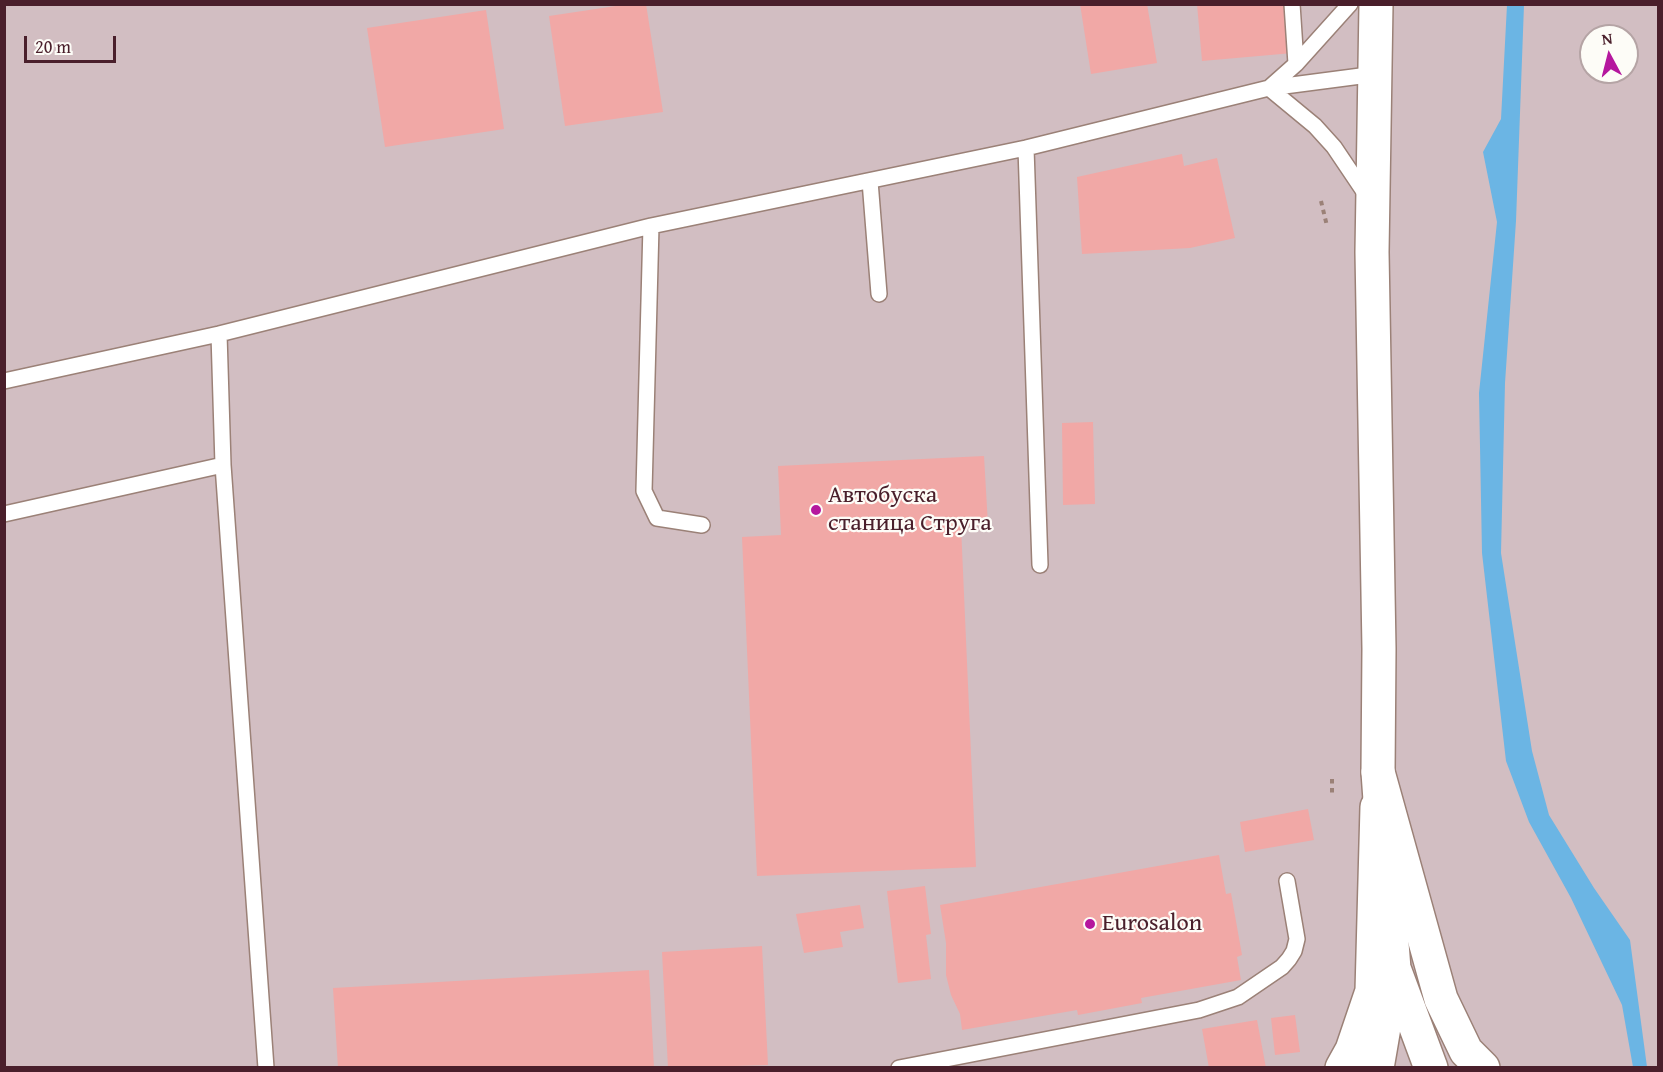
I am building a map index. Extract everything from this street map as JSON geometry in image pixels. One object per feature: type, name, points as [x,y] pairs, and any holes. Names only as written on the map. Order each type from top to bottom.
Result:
[{"type":"main road","points":[[1342,1068],[1352,1050],[1372,991],[1379,649],[1372,252],[1376,4]]},
{"type":"main road","points":[[1377,1068],[1394,969],[1378,772]]},
{"type":"main road","points":[[1378,772],[1441,999],[1467,1052],[1483,1068]]},
{"type":"main road","points":[[1394,969],[1431,1068]]},
{"type":"lane","points":[[1292,4],[1296,64]]},
{"type":"lane","points":[[1269,88],[1296,64],[1350,4]]},
{"type":"lane","points":[[4,381],[219,334],[651,226],[1026,148],[1269,88],[1376,74]]},
{"type":"lane","points":[[1269,88],[1315,126],[1334,147],[1373,206]]},
{"type":"lane","points":[[1026,148],[1041,566]]},
{"type":"lane","points":[[870,181],[879,294]]},
{"type":"lane","points":[[651,226],[644,491],[657,518],[702,525]]},
{"type":"lane","points":[[219,334],[223,465],[266,1068]]},
{"type":"lane","points":[[4,514],[223,465]]},
{"type":"lane","points":[[899,1068],[937,1064],[1199,1010],[1238,997],[1282,967],[1294,951],[1297,939],[1287,881]]},
{"type":"path","points":[[1321,201],[1328,226]]},
{"type":"path","points":[[1332,779],[1332,796]]},
{"type":"shaded area","points":[[5,5],[1658,5],[1658,1067],[5,1067]]},
{"type":"water","points":[[1507,5],[1524,5],[1516,221],[1505,383],[1501,553],[1532,751],[1549,815],[1594,888],[1630,940],[1647,1067],[1633,1067],[1622,1005],[1571,898],[1529,822],[1506,761],[1482,553],[1479,393],[1497,222],[1483,152],[1501,119]]},
{"type":"building","points":[[629,4],[646,4],[663,112],[565,126],[549,16]]},
{"type":"building","points":[[1080,4],[1147,4],[1157,63],[1091,74]]},
{"type":"building","points":[[1197,4],[1288,4],[1293,53],[1202,61]]},
{"type":"building","points":[[486,10],[504,129],[385,147],[367,28]]},
{"type":"building","points":[[1182,154],[1184,166],[1217,158],[1235,238],[1190,248],[1082,254],[1077,177]]},
{"type":"building","points":[[1093,422],[1095,504],[1063,505],[1062,423]]},
{"type":"building","points":[[984,456],[988,525],[961,526],[976,867],[757,876],[742,537],[781,535],[778,466]]},
{"type":"building","points":[[1308,809],[1314,840],[1245,852],[1240,822]]},
{"type":"building","name":"Eurosalon","points":[[1219,855],[1226,894],[1231,893],[1242,955],[1237,957],[1241,980],[1141,998],[1142,1003],[1078,1015],[1077,1010],[962,1030],[960,1014],[951,995],[946,975],[946,943],[940,905]]},
{"type":"building","points":[[925,886],[931,934],[926,935],[931,979],[898,983],[887,891]]},
{"type":"building","points":[[860,905],[864,928],[840,932],[843,947],[804,953],[796,914]]},
{"type":"building","points":[[762,946],[768,1065],[668,1068],[662,952]]},
{"type":"building","points":[[649,970],[654,1068],[338,1068],[333,988]]},
{"type":"building","points":[[1295,1015],[1300,1052],[1275,1055],[1271,1018]]},
{"type":"building","points":[[1257,1020],[1266,1068],[1209,1068],[1202,1029]]},
{"type":"place","name":"Автобуска станица Струга","points":[[816,510]]},
{"type":"place","name":"Eurosalon","points":[[1090,924]]}]
